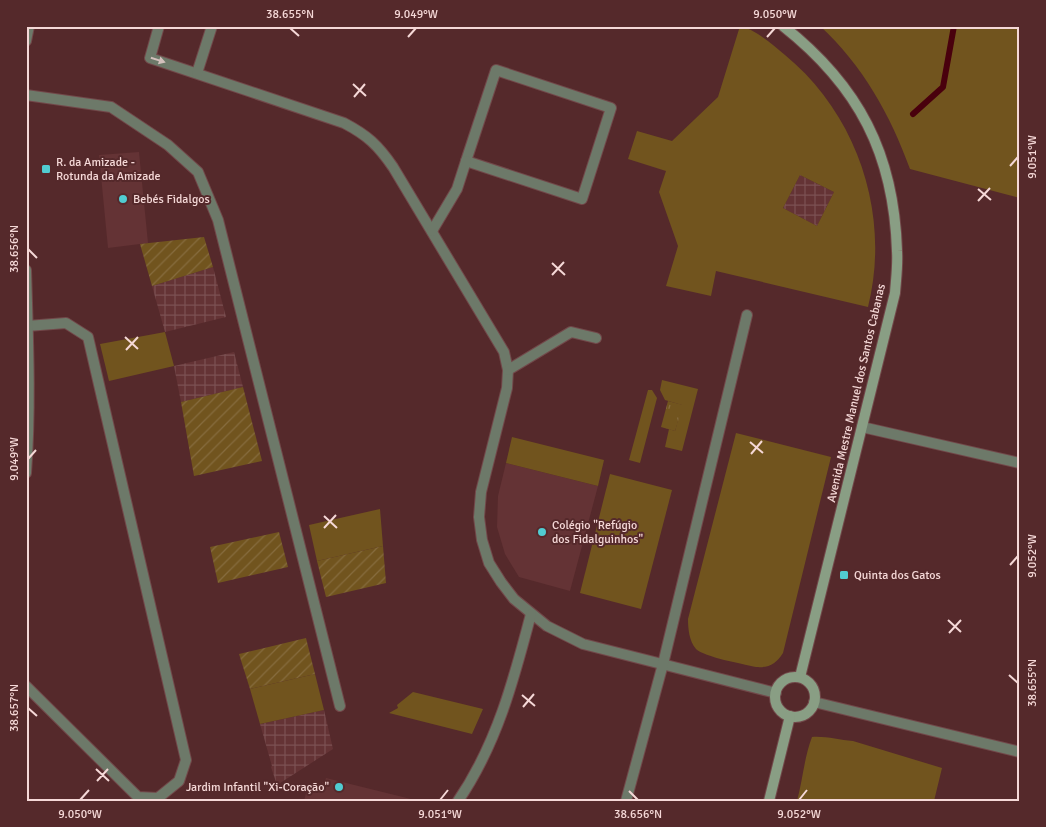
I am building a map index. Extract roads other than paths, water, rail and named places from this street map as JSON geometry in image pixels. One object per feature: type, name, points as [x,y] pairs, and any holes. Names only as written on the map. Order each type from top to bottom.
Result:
[{"type":"main road","name":"Avenida Mestre Manuel dos Santos Cabanas","points":[[783,26],[808,46],[829,68],[854,99],[870,128],[886,170],[894,210],[898,253],[895,293],[800,677]]},
{"type":"main road","points":[[800,677],[810,684],[814,690],[814,702],[805,714],[790,716],[779,707],[776,700],[777,688],[784,680],[800,677]]},
{"type":"main road","points":[[769,801],[790,716]]},
{"type":"street","points":[[26,41],[29,26]]},
{"type":"street","points":[[159,26],[150,58],[344,123],[364,133],[380,148],[432,231],[504,352],[508,370],[507,388],[481,492],[479,517],[482,540],[489,563],[514,599],[531,614],[559,632],[584,644],[776,693]]},
{"type":"street","points":[[197,73],[212,26]]},
{"type":"street","points":[[432,231],[457,189],[466,161],[496,70],[611,108],[582,199],[466,161]]},
{"type":"street","points":[[26,95],[111,107],[168,145],[198,172],[218,220],[340,706]]},
{"type":"street","points":[[26,270],[28,326],[28,448],[26,474]]},
{"type":"street","points":[[626,801],[663,664],[747,315]]},
{"type":"street","points":[[26,686],[138,797],[158,798],[180,781],[186,760],[88,337],[66,323],[28,326]]},
{"type":"street","points":[[508,370],[572,332],[596,338]]},
{"type":"street","points":[[862,427],[1020,463]]},
{"type":"street","points":[[458,801],[486,753],[510,692],[531,614]]},
{"type":"street","points":[[814,702],[1020,752]]},
{"type":"waterway","points":[[913,114],[943,87],[954,26]]},
{"type":"place","name":"R. da Amizade - Rotunda da Amizade","points":[[46,169]]},
{"type":"place","name":"Bebés Fidalgos","points":[[123,199]]},
{"type":"place","name":"Colégio \"Refúgio dos Fidalguinhos\"","points":[[542,532]]},
{"type":"place","name":"Quinta dos Gatos","points":[[844,575]]},
{"type":"place","name":"Jardim Infantil \"Xi-Coração\"","points":[[339,787]]}]
